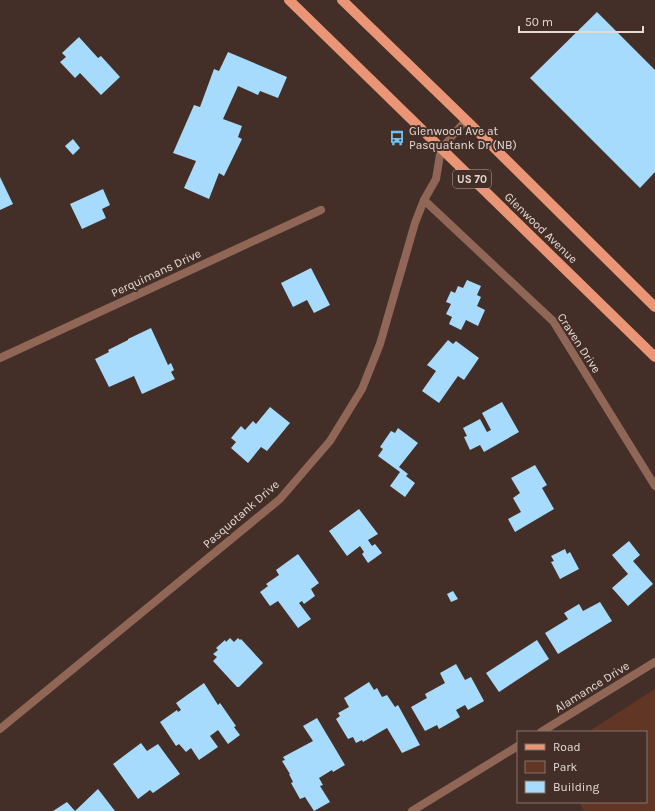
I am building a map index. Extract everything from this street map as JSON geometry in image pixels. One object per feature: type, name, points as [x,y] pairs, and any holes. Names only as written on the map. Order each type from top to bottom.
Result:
[{"type":"main road","name":"Glenwood Avenue","points":[[288,0],[655,358]]},
{"type":"main road","name":"Glenwood Avenue","points":[[342,0],[655,307]]},
{"type":"street","points":[[441,149],[466,120]]},
{"type":"street","name":"Pasquotank Drive","points":[[0,730],[280,499],[330,441],[362,389],[380,344],[415,223],[424,200],[436,179],[441,149]]},
{"type":"street","name":"Craven Drive","points":[[424,200],[553,321],[655,486]]},
{"type":"street","name":"Perquimans Drive","points":[[0,358],[321,210]]},
{"type":"street","name":"Alamance Drive","points":[[543,731],[655,662]]},
{"type":"street","points":[[412,811],[517,747]]},
{"type":"green space","points":[[655,689],[655,811],[584,811],[580,803],[647,803],[647,731],[590,731]]},
{"type":"building","points":[[597,12],[655,70],[655,172],[640,188],[530,78]]},
{"type":"building","points":[[79,37],[98,58],[101,56],[120,77],[101,95],[80,73],[75,78],[60,62],[66,57],[62,53]]},
{"type":"building","points":[[228,52],[287,77],[278,98],[260,91],[258,95],[238,86],[223,119],[242,126],[238,137],[242,139],[224,176],[219,173],[209,199],[184,188],[196,161],[173,153],[194,105],[200,107],[214,69],[219,71]]},
{"type":"building","points":[[73,139],[80,148],[73,155],[65,146]]},
{"type":"building","points":[[0,177],[13,204],[0,210]]},
{"type":"building","points":[[103,189],[110,205],[102,209],[106,218],[82,229],[70,204]]},
{"type":"building","points":[[311,268],[330,305],[314,313],[307,300],[293,307],[281,283]]},
{"type":"building","points":[[467,280],[481,286],[477,295],[481,297],[477,306],[485,310],[478,326],[466,320],[461,330],[449,324],[452,317],[446,314],[451,304],[446,302],[451,291],[455,293],[458,286],[463,288]]},
{"type":"building","points":[[151,328],[168,365],[171,363],[174,370],[171,372],[175,379],[142,394],[134,376],[109,387],[95,359],[109,352],[108,350]]},
{"type":"building","points":[[448,340],[453,344],[456,341],[479,358],[464,380],[458,376],[439,403],[422,391],[436,371],[427,365]]},
{"type":"building","points":[[502,402],[519,432],[484,452],[480,445],[470,450],[464,437],[467,436],[463,428],[480,419],[487,432],[491,430],[482,413]]},
{"type":"building","points":[[270,407],[290,423],[267,451],[261,447],[248,463],[231,448],[236,442],[231,438],[241,426],[245,430],[253,421],[256,424]]},
{"type":"building","points":[[398,428],[418,443],[399,467],[408,474],[406,476],[415,483],[405,497],[390,486],[400,472],[378,456],[383,449],[380,447],[391,431],[395,433]]},
{"type":"building","points":[[535,465],[547,485],[542,488],[554,509],[515,532],[508,519],[521,512],[513,498],[520,493],[511,478]]},
{"type":"building","points":[[359,509],[378,534],[368,540],[372,546],[375,544],[382,553],[368,563],[362,554],[364,552],[360,546],[347,556],[329,531]]},
{"type":"building","points":[[629,541],[640,555],[633,561],[653,584],[628,606],[612,588],[628,574],[612,555]]},
{"type":"building","points":[[565,549],[567,554],[570,552],[579,569],[560,579],[551,562],[554,561],[551,556]]},
{"type":"building","points":[[298,554],[319,583],[311,589],[315,596],[304,604],[302,601],[299,603],[311,619],[298,628],[278,601],[270,606],[260,592],[268,586],[266,584],[279,575],[276,570]]},
{"type":"building","points":[[453,591],[458,599],[451,602],[447,594]]},
{"type":"building","points":[[600,602],[612,621],[558,654],[545,633],[568,619],[564,613],[579,604],[583,611]]},
{"type":"building","points":[[230,638],[234,642],[238,638],[240,640],[241,639],[263,663],[239,687],[237,687],[213,661],[217,657],[213,654],[218,650],[216,648],[225,640],[226,642]]},
{"type":"building","points":[[537,640],[549,659],[499,692],[486,673]]},
{"type":"building","points":[[456,664],[465,680],[471,677],[484,701],[468,710],[465,705],[456,710],[460,717],[439,729],[437,725],[425,731],[411,707],[427,698],[425,694],[445,683],[440,673]]},
{"type":"building","points":[[369,682],[374,690],[377,688],[382,697],[387,695],[395,707],[398,705],[420,745],[402,753],[387,728],[363,742],[362,740],[356,743],[353,737],[348,739],[336,719],[340,716],[338,713],[349,707],[344,698]]},
{"type":"building","points":[[204,683],[218,705],[220,703],[236,726],[234,727],[240,735],[228,744],[218,730],[210,736],[218,747],[199,760],[191,748],[186,752],[179,744],[176,746],[160,722],[177,710],[178,712],[181,710],[176,703]]},
{"type":"building","points":[[317,718],[345,765],[333,772],[332,770],[319,778],[323,785],[320,786],[330,802],[314,811],[305,797],[300,799],[291,783],[293,782],[290,774],[282,761],[285,760],[283,757],[313,741],[303,726]]},
{"type":"building","points":[[141,743],[147,751],[158,744],[180,774],[153,793],[150,790],[138,799],[113,764]]},
{"type":"building","points":[[98,789],[115,811],[75,811]]},
{"type":"building","points":[[67,802],[75,811],[53,811]]},
{"type":"place","name":"Glenwood Ave at Pasquatank Dr (NB)","points":[[397,138]]}]
